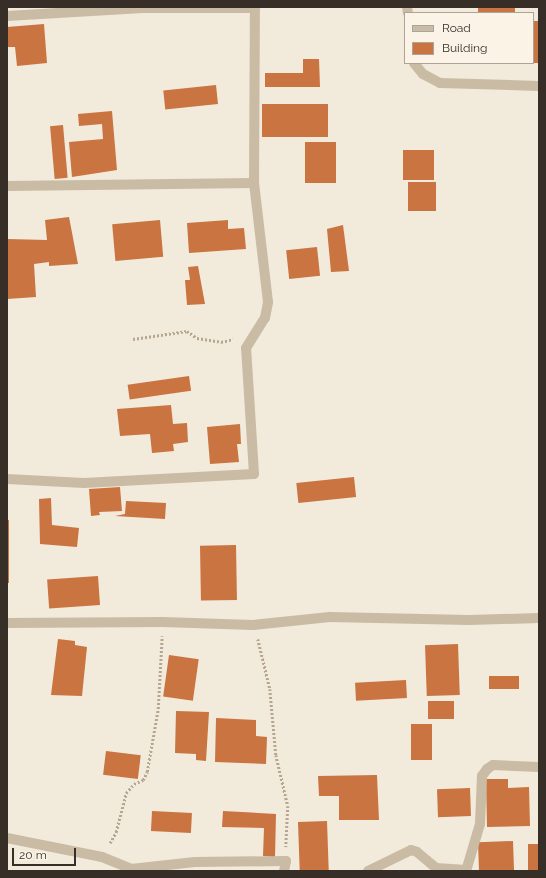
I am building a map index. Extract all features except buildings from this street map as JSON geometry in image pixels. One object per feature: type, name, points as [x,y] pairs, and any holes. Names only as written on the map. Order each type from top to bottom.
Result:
[{"type":"street","points":[[7,479],[84,483],[254,474],[246,348],[265,318],[268,302],[254,183],[255,8],[143,8],[9,13]]},
{"type":"street","points":[[415,64],[423,74],[440,83],[539,86]]},
{"type":"street","points":[[7,186],[254,183]]},
{"type":"street","points":[[7,623],[163,622],[253,625],[330,617],[469,620],[539,618]]},
{"type":"street","points":[[368,871],[411,850],[418,852],[436,868],[466,870],[480,824],[482,776],[487,769],[493,765],[539,767]]},
{"type":"street","points":[[7,838],[102,858],[131,869],[195,862],[286,868]]},
{"type":"path","points":[[133,339],[186,332],[197,338],[221,342],[256,334]]},
{"type":"path","points":[[102,858],[116,832],[126,793],[134,784],[143,780],[147,772],[158,709],[163,622]]},
{"type":"path","points":[[253,625],[270,688],[276,755],[288,806],[286,868]]}]
